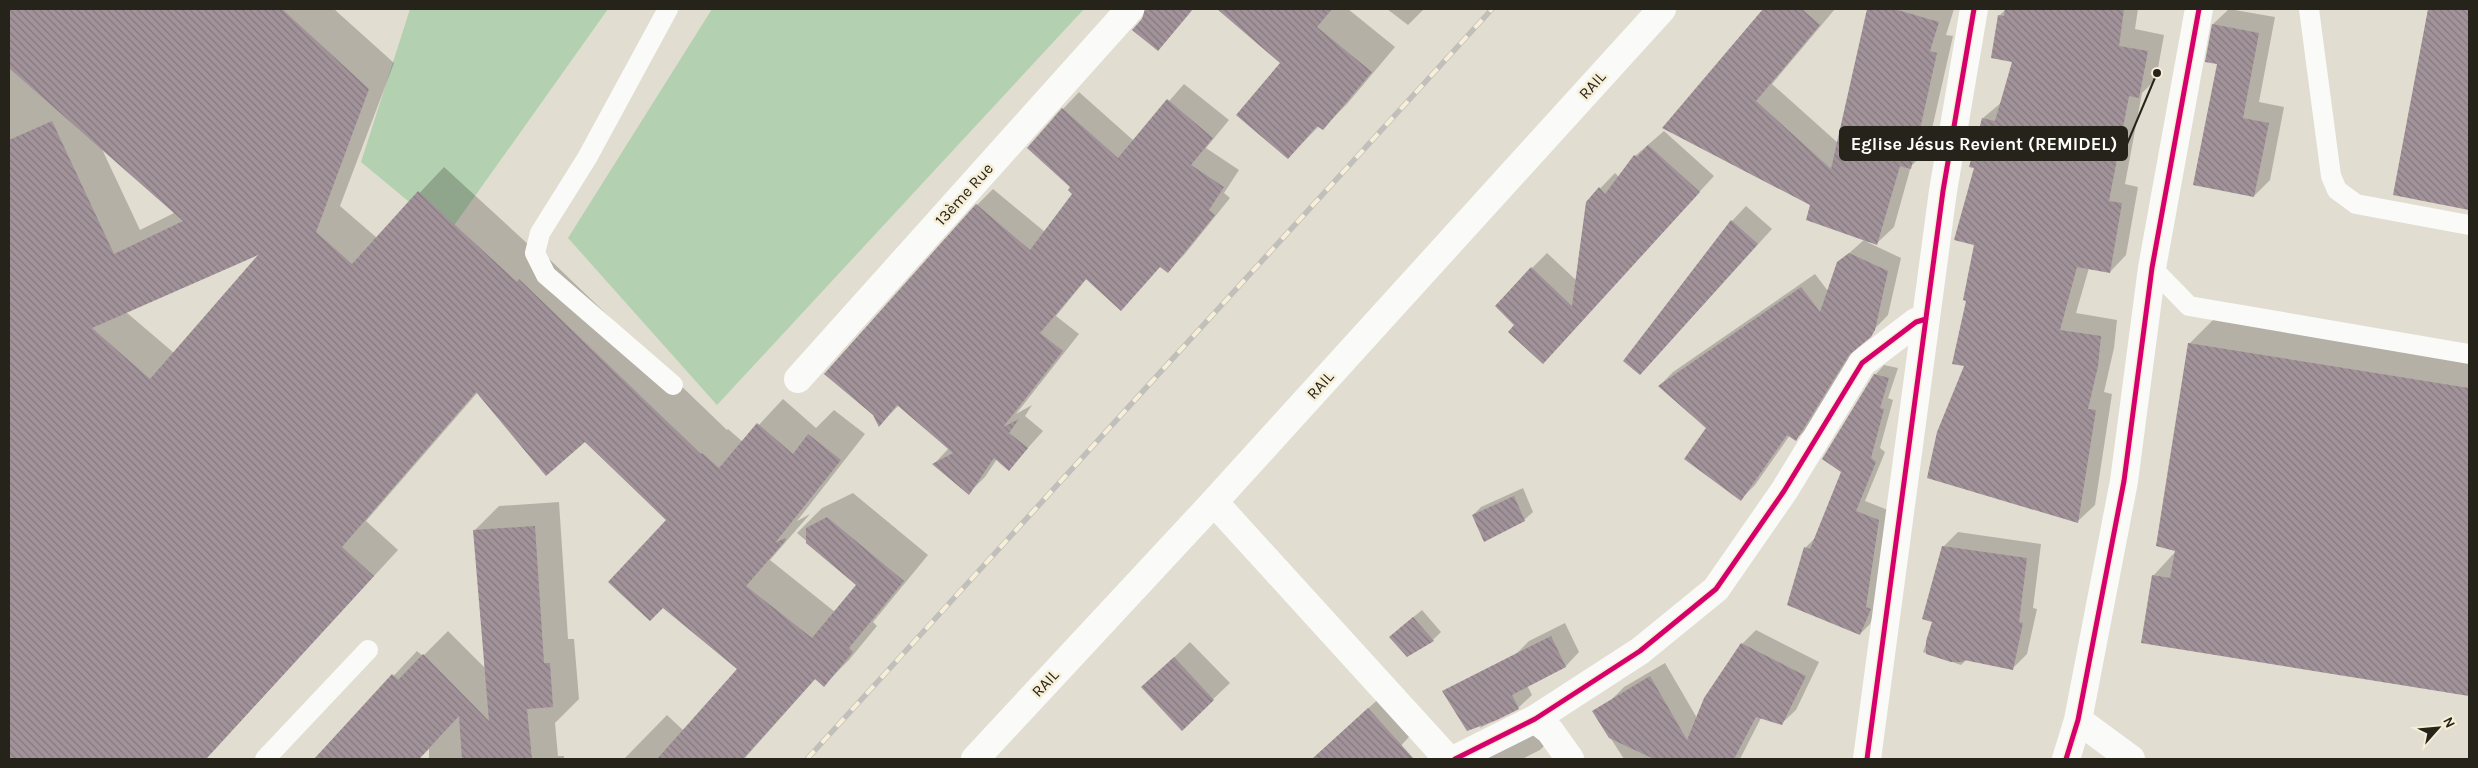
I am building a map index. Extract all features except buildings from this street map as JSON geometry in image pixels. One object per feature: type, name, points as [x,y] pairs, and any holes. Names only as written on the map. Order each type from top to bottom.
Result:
[{"type":"street","name":"13ème Rue","points":[[798,379],[1130,9]]},
{"type":"street","name":"RAIL","points":[[975,759],[1214,502],[1662,9]]},
{"type":"street","points":[[1867,759],[1943,191],[1974,9]]},
{"type":"street","points":[[2066,759],[2078,720],[2124,481],[2152,268],[2199,9]]},
{"type":"street","points":[[1455,759],[1535,719],[1640,651],[1716,589],[1784,492],[1862,363],[1916,322],[1926,319]]},
{"type":"street","points":[[1214,502],[1448,759]]},
{"type":"street","points":[[1535,719],[1550,731],[1570,759]]},
{"type":"street","points":[[2078,720],[2130,759]]},
{"type":"lane","points":[[668,9],[587,158],[540,233],[535,254],[546,275],[673,385]]},
{"type":"lane","points":[[2309,9],[2331,176],[2337,190],[2356,204],[2469,225]]},
{"type":"lane","points":[[2152,268],[2188,306],[2469,354]]},
{"type":"lane","points":[[265,759],[368,650]]},
{"type":"green space","points":[[410,9],[608,9],[448,234],[361,162]]},
{"type":"green space","points":[[712,9],[1084,9],[717,405],[568,238]]},
{"type":"railway","points":[[807,759],[1492,9]]},
{"type":"cycle path","points":[[1867,759],[1943,191],[1974,9]]},
{"type":"cycle path","points":[[2066,759],[2078,720],[2124,481],[2152,268],[2199,9]]},
{"type":"cycle path","points":[[1455,759],[1535,719],[1640,651],[1716,589],[1784,491],[1862,363],[1916,322],[1926,319]]},
{"type":"place","name":"Eglise Jésus Revient (REMIDEL)","points":[[2157,73]]}]
